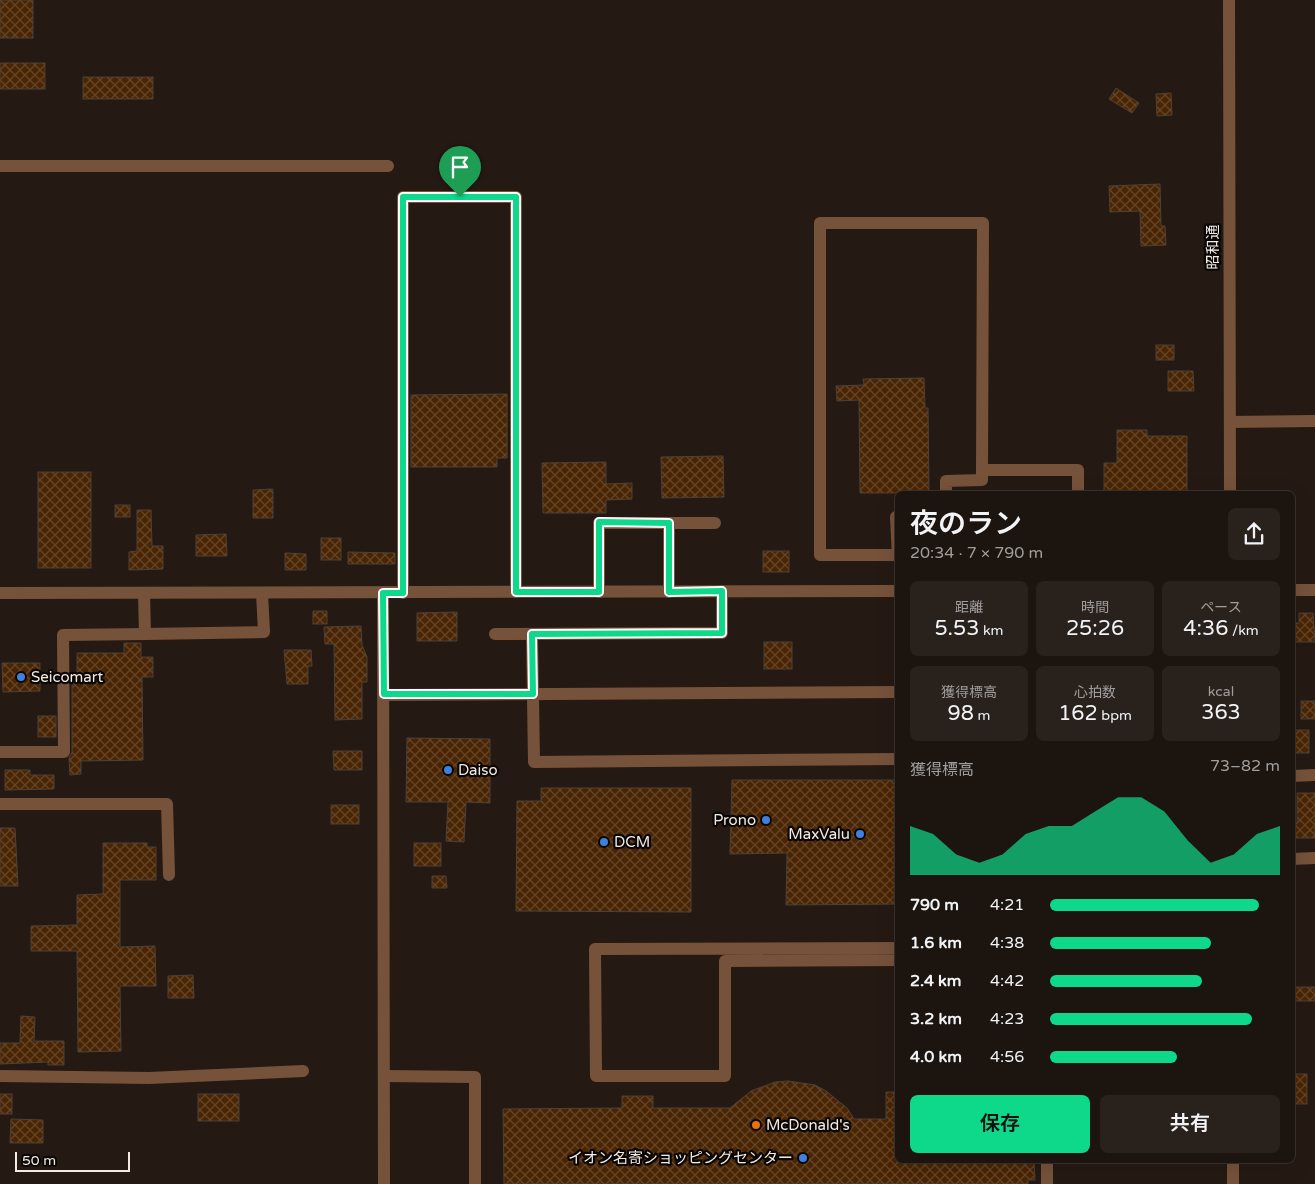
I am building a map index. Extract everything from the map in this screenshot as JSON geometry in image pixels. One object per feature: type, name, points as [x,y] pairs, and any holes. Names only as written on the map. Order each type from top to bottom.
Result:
[{"type":"street","name":"昭和通","points":[[1229,0],[1230,491]]},
{"type":"street","points":[[0,166],[388,166]]},
{"type":"street","points":[[403,593],[403,197],[516,197],[516,592]]},
{"type":"street","points":[[895,556],[820,555],[820,223],[983,223],[982,480],[946,481],[946,491]]},
{"type":"street","points":[[1230,422],[1315,421]]},
{"type":"street","points":[[982,470],[1078,470],[1078,491]]},
{"type":"street","points":[[599,592],[599,522],[715,523]]},
{"type":"street","points":[[669,523],[669,592]]},
{"type":"street","points":[[1295,590],[1315,590]]},
{"type":"street","points":[[495,634],[722,633],[722,591]]},
{"type":"street","points":[[0,593],[895,591]]},
{"type":"street","points":[[144,593],[145,634]]},
{"type":"street","points":[[0,752],[64,752],[63,635],[264,632],[262,593]]},
{"type":"street","points":[[383,593],[384,1184]]},
{"type":"street","points":[[532,634],[534,762],[895,758]]},
{"type":"street","points":[[384,694],[895,692]]},
{"type":"street","points":[[1295,776],[1315,775]]},
{"type":"street","points":[[0,804],[166,804],[168,875]]},
{"type":"street","points":[[1295,859],[1315,858]]},
{"type":"street","points":[[895,948],[595,949],[596,1076],[725,1076],[725,960],[895,960]]},
{"type":"street","points":[[0,1076],[149,1078],[303,1071]]},
{"type":"street","points":[[384,1076],[475,1077],[475,1184]]},
{"type":"street","points":[[1047,1163],[1047,1184]]},
{"type":"street","points":[[1233,1163],[1233,1184]]},
{"type":"building","points":[[0,0],[33,0],[33,38],[0,38]]},
{"type":"building","points":[[0,63],[45,63],[45,89],[0,89]]},
{"type":"building","points":[[83,77],[153,77],[153,99],[83,99]]},
{"type":"building","points":[[1116,88],[1139,103],[1132,113],[1109,99]]},
{"type":"building","points":[[1171,93],[1172,115],[1157,116],[1156,94]]},
{"type":"building","points":[[1160,184],[1161,226],[1165,226],[1166,245],[1141,246],[1140,211],[1110,212],[1109,186]]},
{"type":"building","points":[[1156,345],[1174,345],[1174,360],[1156,360]]},
{"type":"building","points":[[1168,371],[1193,371],[1194,391],[1168,391]]},
{"type":"building","points":[[924,378],[925,408],[928,408],[929,491],[860,493],[859,400],[837,401],[836,386],[864,385],[863,379]]},
{"type":"building","points":[[507,394],[507,458],[497,458],[497,467],[411,467],[411,395]]},
{"type":"building","points":[[1117,430],[1147,430],[1147,436],[1187,436],[1187,491],[1104,491],[1104,463],[1117,463]]},
{"type":"building","points":[[723,456],[724,497],[662,498],[661,457]]},
{"type":"building","points":[[606,462],[606,484],[632,483],[632,499],[606,500],[606,513],[543,513],[542,463]]},
{"type":"building","points":[[38,472],[91,472],[91,568],[38,568]]},
{"type":"building","points":[[273,489],[273,518],[253,518],[253,490]]},
{"type":"building","points":[[115,505],[130,505],[130,517],[115,517]]},
{"type":"building","points":[[137,510],[151,510],[152,546],[163,546],[163,569],[129,570],[129,552],[137,551]]},
{"type":"building","points":[[226,534],[227,556],[196,556],[196,535]]},
{"type":"building","points":[[321,538],[341,538],[341,560],[321,560]]},
{"type":"building","points":[[763,551],[789,551],[789,572],[763,572]]},
{"type":"building","points":[[348,552],[395,553],[395,564],[348,564]]},
{"type":"building","points":[[285,553],[306,554],[306,570],[285,570]]},
{"type":"building","points":[[313,611],[327,611],[327,624],[313,624]]},
{"type":"building","points":[[457,612],[457,641],[417,641],[417,613]]},
{"type":"building","points":[[1299,613],[1313,613],[1315,642],[1295,642],[1295,623],[1299,623]]},
{"type":"building","points":[[361,626],[362,645],[367,657],[367,682],[362,682],[362,719],[335,720],[334,644],[325,644],[324,627]]},
{"type":"building","points":[[764,642],[792,642],[792,669],[764,669]]},
{"type":"building","points":[[124,643],[141,643],[141,657],[153,657],[153,677],[142,677],[143,760],[81,761],[81,774],[70,775],[69,758],[72,752],[72,680],[77,680],[77,653],[124,653]]},
{"type":"building","points":[[284,650],[311,650],[312,666],[308,666],[308,684],[287,684]]},
{"type":"building","name":"Seicomart","points":[[2,663],[40,663],[40,691],[3,692]]},
{"type":"building","points":[[1301,701],[1315,701],[1315,719],[1301,719]]},
{"type":"building","points":[[38,716],[56,716],[56,737],[38,737]]},
{"type":"building","points":[[1295,730],[1309,730],[1309,753],[1295,753]]},
{"type":"building","name":"Daiso","points":[[407,738],[490,739],[490,803],[466,802],[464,842],[446,841],[448,802],[406,802]]},
{"type":"building","points":[[333,751],[362,751],[362,770],[334,770]]},
{"type":"building","points":[[5,770],[30,770],[30,775],[54,775],[54,789],[5,790]]},
{"type":"building","points":[[732,780],[895,780],[895,904],[786,905],[787,853],[730,854]]},
{"type":"building","name":"DCM","points":[[541,788],[691,788],[691,912],[516,911],[517,801],[541,801]]},
{"type":"building","points":[[1297,793],[1315,793],[1315,838],[1295,838],[1295,823],[1297,823]]},
{"type":"building","points":[[331,805],[359,805],[359,824],[331,824]]},
{"type":"building","points":[[0,828],[15,828],[18,886],[0,886]]},
{"type":"building","points":[[103,843],[147,843],[147,847],[156,847],[156,880],[120,880],[120,947],[155,946],[156,986],[120,986],[121,1051],[78,1052],[77,951],[31,951],[31,926],[77,925],[77,895],[103,894]]},
{"type":"building","points":[[414,843],[441,843],[441,866],[414,866]]},
{"type":"building","points":[[432,876],[446,876],[447,888],[432,888]]},
{"type":"building","points":[[193,975],[194,998],[168,998],[168,976]]},
{"type":"building","points":[[1295,987],[1315,987],[1315,1001],[1295,1001]]},
{"type":"building","points":[[21,1016],[35,1017],[34,1041],[64,1041],[64,1065],[48,1065],[48,1062],[0,1064],[0,1043],[20,1043]]},
{"type":"building","points":[[1295,1074],[1307,1074],[1307,1104],[1295,1104]]},
{"type":"building","points":[[788,1081],[815,1085],[826,1091],[847,1108],[854,1119],[886,1119],[886,1092],[895,1092],[895,1163],[1034,1163],[1035,1180],[1028,1180],[1028,1184],[504,1184],[503,1109],[622,1108],[622,1096],[653,1096],[653,1108],[730,1108],[751,1091],[775,1082]]},
{"type":"building","points":[[0,1094],[12,1094],[12,1114],[0,1114]]},
{"type":"building","points":[[198,1094],[239,1094],[239,1121],[198,1121]]},
{"type":"building","points":[[11,1119],[43,1120],[43,1143],[10,1143]]},
{"type":"place","name":"Seicomart","points":[[21,677]]},
{"type":"place","name":"Daiso","points":[[448,770]]},
{"type":"place","name":"Prono","points":[[766,820]]},
{"type":"place","name":"MaxValu","points":[[860,834]]},
{"type":"place","name":"DCM","points":[[604,842]]},
{"type":"place","name":"McDonald's","points":[[756,1125]]},
{"type":"place","name":"イオン名寄ショッピングセンター","points":[[803,1158]]},
{"type":"route","points":[[403,197],[460,197],[516,197],[516,592],[599,592],[599,522],[669,523],[669,592],[722,591],[722,633],[532,634],[533,694],[384,694],[383,593],[403,593],[403,197]]}]
